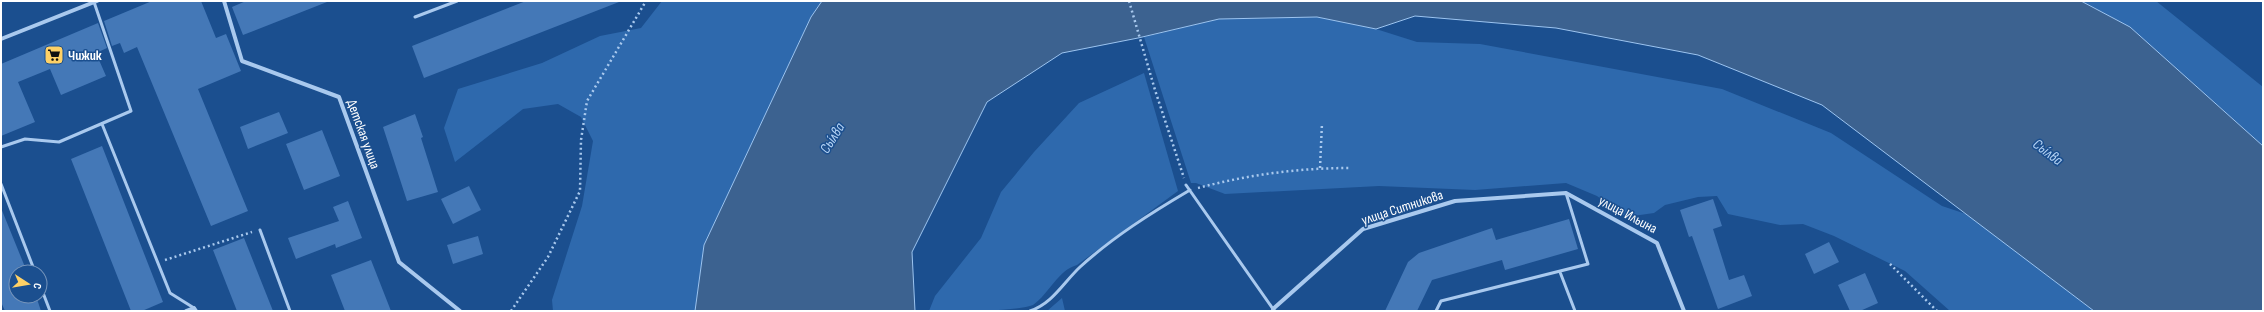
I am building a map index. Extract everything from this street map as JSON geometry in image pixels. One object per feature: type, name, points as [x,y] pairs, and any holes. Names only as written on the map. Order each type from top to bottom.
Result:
[{"type":"street","name":"Детская улица","points":[[224,1],[242,61],[339,97],[400,262],[460,311]]},
{"type":"street","points":[[1,39],[95,2]]},
{"type":"street","name":"улица Ситникова","points":[[1274,310],[1364,229],[1455,201],[1566,193]]},
{"type":"street","name":"улица Ильина","points":[[1566,193],[1657,243],[1684,311]]},
{"type":"street","points":[[186,311],[195,309]]},
{"type":"lane","points":[[415,17],[457,1]]},
{"type":"lane","points":[[1,147],[25,139],[59,142],[131,111],[95,2]]},
{"type":"lane","points":[[102,124],[170,293],[195,309]]},
{"type":"lane","points":[[1,184],[32,264]]},
{"type":"lane","points":[[1186,185],[1274,310]]},
{"type":"lane","points":[[1030,311],[1037,309],[1058,293],[1079,268],[1142,218],[1190,190]]},
{"type":"lane","points":[[1436,311],[1441,301],[1588,264],[1566,193]]},
{"type":"lane","points":[[260,230],[290,311]]},
{"type":"lane","points":[[1560,272],[1575,311]]},
{"type":"path","points":[[511,311],[548,257],[580,191],[581,140],[587,101],[646,1]]},
{"type":"path","points":[[1129,1],[1154,90],[1186,185]]},
{"type":"path","points":[[1320,168],[1322,123]]},
{"type":"path","points":[[1190,190],[1229,180],[1320,168],[1349,168]]},
{"type":"path","points":[[157,262],[260,230]]},
{"type":"path","points":[[1890,264],[1936,311]]},
{"type":"shaded area","points":[[662,1],[822,1],[811,17],[704,245],[695,311],[553,311],[552,300],[582,206],[593,141],[581,117],[558,104],[523,109],[455,162],[444,128],[458,89],[542,63],[600,36],[641,28]]},
{"type":"shaded area","points":[[2081,1],[2156,1],[2263,87],[2263,146],[2130,27]]},
{"type":"shaded area","points":[[1317,17],[1376,29],[1417,42],[1480,44],[1722,89],[1831,133],[1942,206],[1969,215],[2094,311],[1950,311],[1905,271],[1834,236],[1803,224],[1780,225],[1728,214],[1717,196],[1698,197],[1665,205],[1654,213],[1626,217],[1597,196],[1566,183],[1475,190],[1379,186],[1225,194],[1196,183],[1191,183],[1144,37],[1219,19]]},
{"type":"shaded area","points":[[1144,73],[1178,191],[1077,265],[1064,272],[1033,305],[999,310],[929,311],[935,296],[981,238],[1001,192],[1034,152],[1079,103]]},
{"type":"shaded area","points":[[1062,298],[1065,311],[1047,311]]},
{"type":"water","name":"Сы́лва","points":[[822,1],[2081,1],[2130,27],[2263,146],[2263,311],[2094,311],[1822,105],[1698,55],[1556,28],[1415,16],[1376,29],[1317,17],[1219,19],[1138,38],[1062,53],[987,102],[912,252],[915,311],[695,311],[704,245],[811,17]]},
{"type":"building","points":[[152,1],[201,1],[216,38],[226,34],[241,71],[198,89],[248,211],[211,226],[137,47],[124,53],[120,43],[112,46],[104,21]]},
{"type":"building","points":[[246,1],[327,2],[243,35],[232,7]]},
{"type":"building","points":[[526,1],[619,2],[424,78],[412,46]]},
{"type":"building","points":[[98,23],[107,48],[96,53],[106,76],[61,95],[50,69],[18,82],[35,122],[1,136],[1,64]]},
{"type":"building","points":[[279,112],[288,133],[248,149],[240,127]]},
{"type":"building","points":[[415,114],[438,192],[407,201],[383,127]]},
{"type":"building","points":[[322,130],[340,176],[304,190],[286,144]]},
{"type":"building","points":[[102,146],[163,302],[142,311],[131,311],[71,159]]},
{"type":"building","points":[[469,186],[481,210],[453,224],[441,199]]},
{"type":"building","points":[[1713,199],[1722,226],[1713,229],[1729,280],[1744,275],[1752,296],[1718,309],[1692,236],[1689,237],[1680,210]]},
{"type":"building","points":[[348,201],[362,238],[336,248],[335,244],[296,259],[288,238],[339,221],[333,207]]},
{"type":"building","points":[[1,208],[24,264],[8,264],[8,304],[39,304],[41,311],[5,311],[1,302]]},
{"type":"building","points":[[1569,219],[1578,249],[1505,270],[1502,260],[1432,280],[1417,311],[1385,311],[1408,262],[1419,253],[1492,228],[1496,240]]},
{"type":"building","points":[[478,236],[483,254],[453,264],[447,245]]},
{"type":"building","points":[[244,238],[273,311],[237,311],[213,250]]},
{"type":"building","points":[[1829,242],[1839,262],[1814,274],[1805,254]]},
{"type":"building","points":[[371,260],[391,311],[345,311],[331,275]]},
{"type":"building","points":[[1865,273],[1878,303],[1860,311],[1850,311],[1838,285]]},
{"type":"place","name":"Чижик","points":[[54,55]]}]
